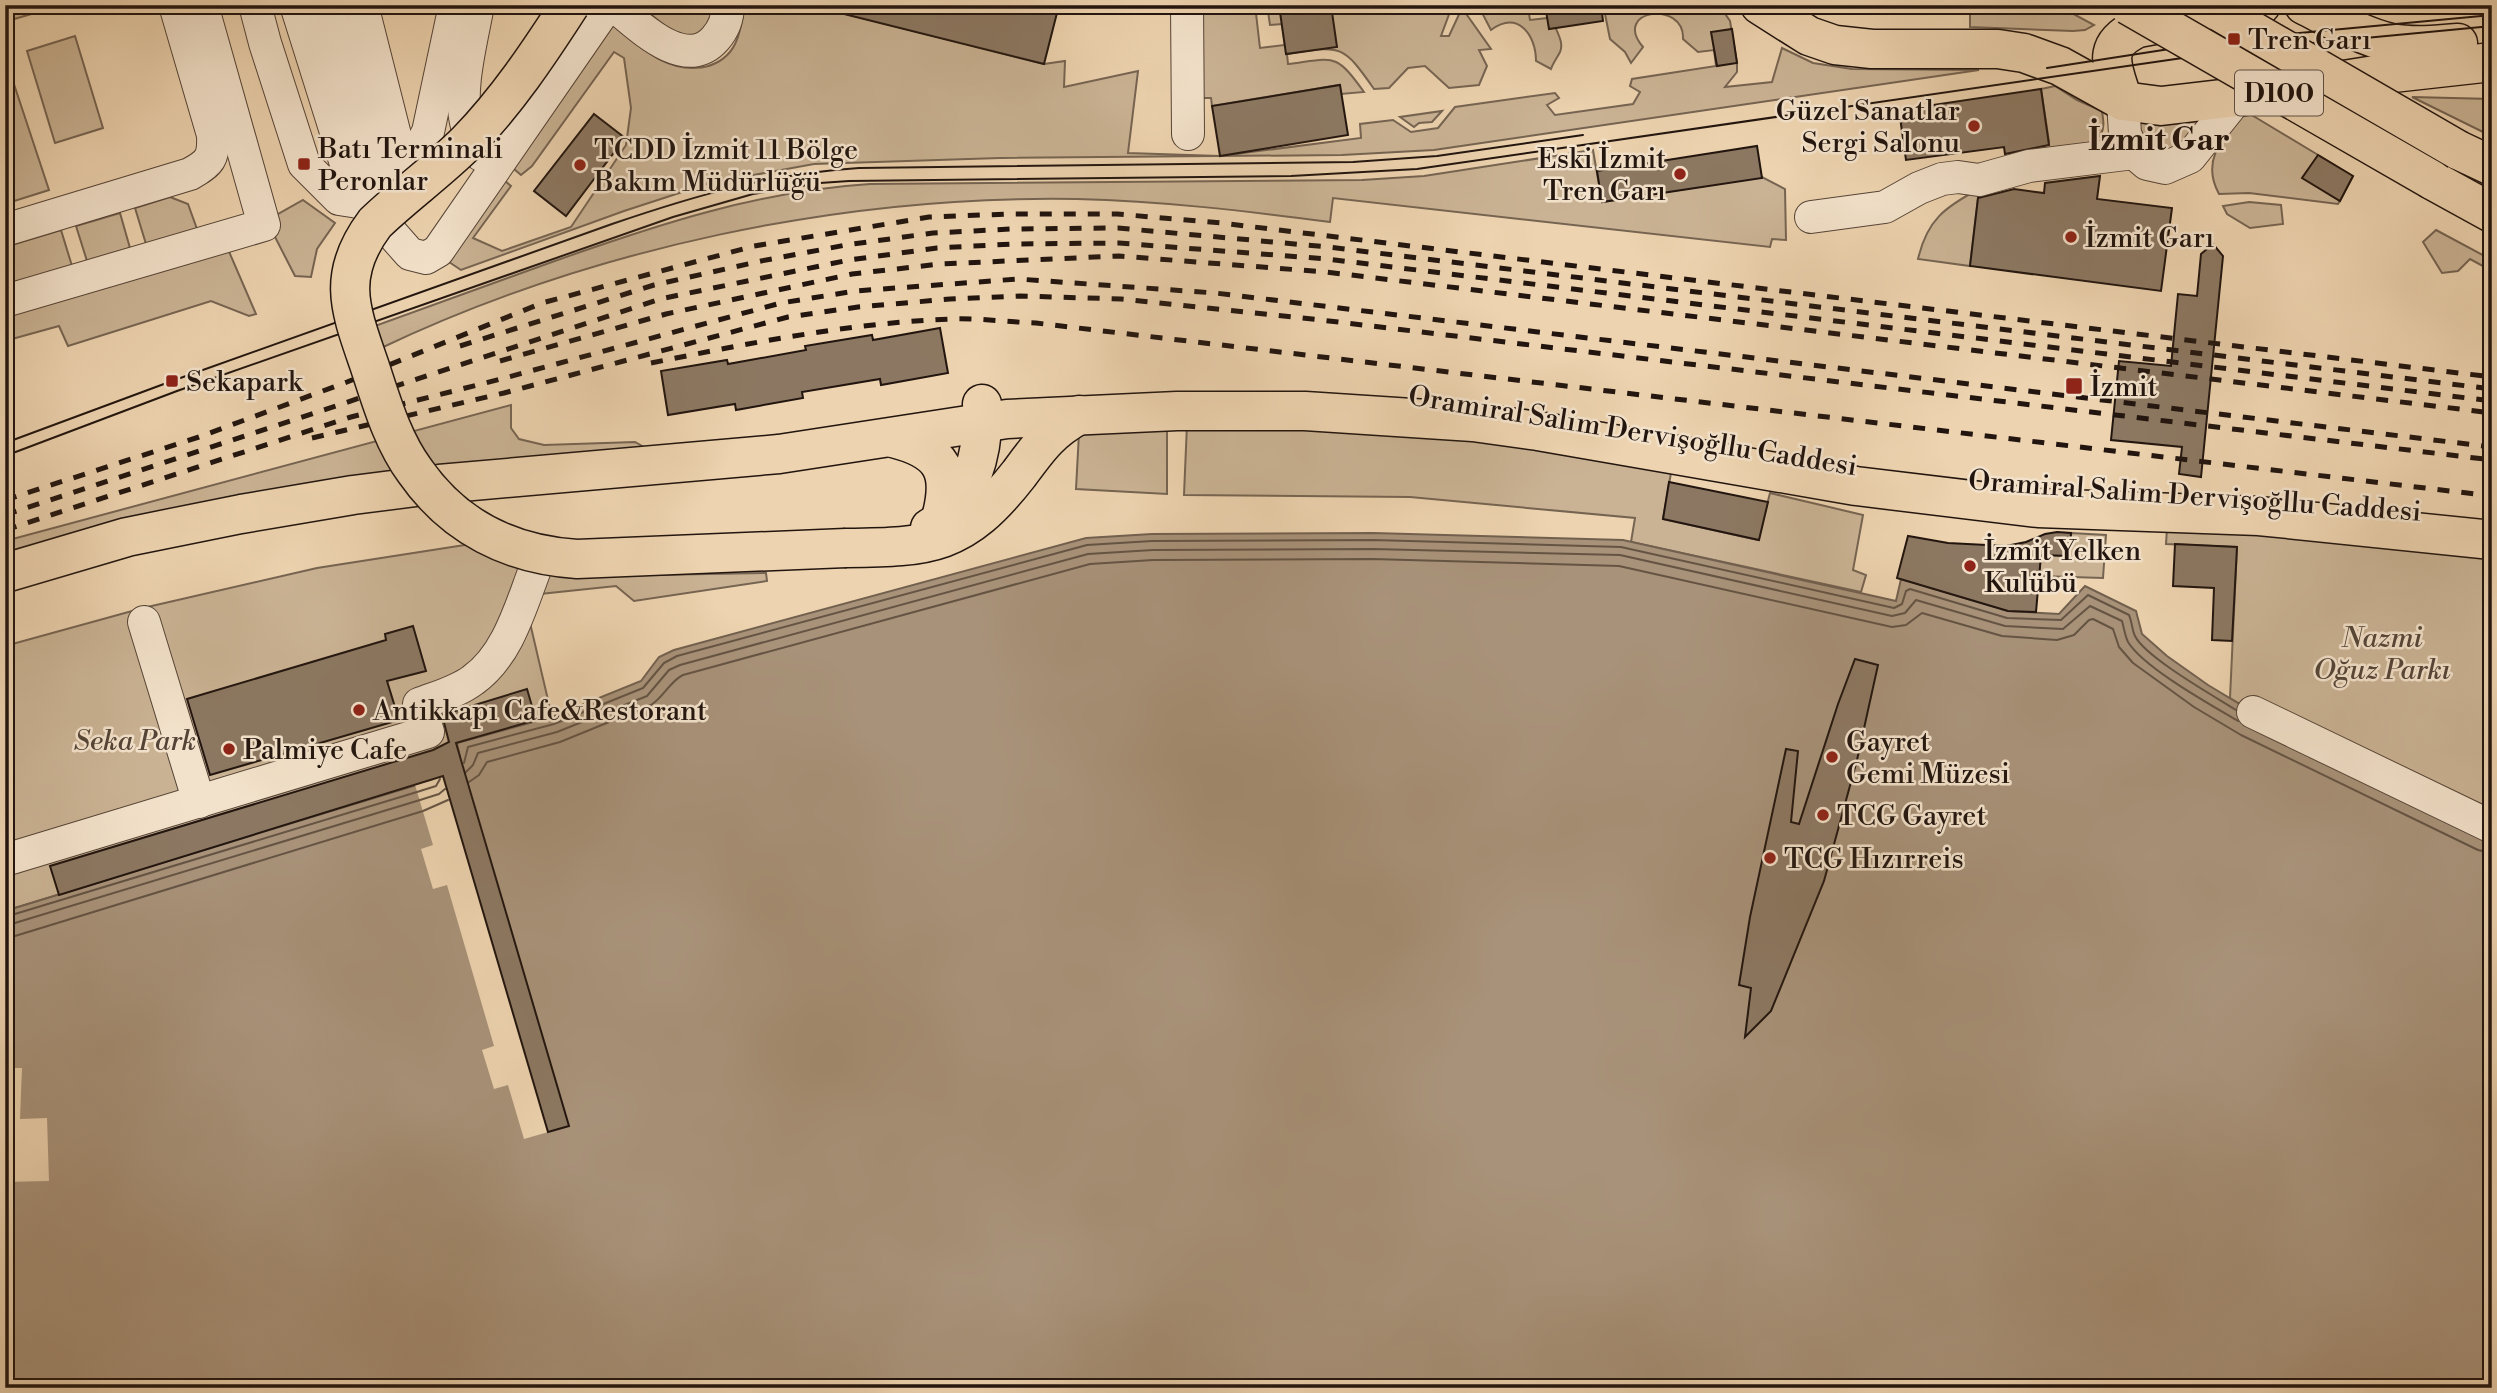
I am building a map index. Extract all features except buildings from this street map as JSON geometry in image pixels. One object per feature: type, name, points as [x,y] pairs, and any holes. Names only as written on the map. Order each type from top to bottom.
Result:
[{"type":"main road","points":[[570,5],[519,80],[488,119],[466,143],[374,223],[357,254],[349,293],[351,311],[379,396],[404,453],[429,489],[462,519],[481,533],[525,552],[552,558],[920,545],[943,539],[966,528],[1004,490],[1051,434],[1079,415]]},
{"type":"main road","points":[[1760,5],[1784,23],[1809,36],[1835,44],[1872,49],[1998,49],[2024,53],[2060,66],[2123,101],[2161,106],[2238,97],[2375,75],[2492,62]]},
{"type":"main road","name":"D100","points":[[2128,5],[2492,213]]},
{"type":"main road","points":[[2123,101],[2111,54],[2115,43],[2125,34],[2138,28],[2261,5]]},
{"type":"main road","points":[[2301,6],[2391,43],[2422,45],[2492,41]]},
{"type":"main road","name":"D100","points":[[2215,7],[2458,150],[2492,166]]},
{"type":"main road","name":"Oramiral Salim Dervişoğllu Caddesi","points":[[994,412],[1126,393],[1263,389],[1428,396],[1538,411],[1834,462],[1982,480],[2103,491],[2266,496],[2492,519]]},
{"type":"main road","name":"Oramiral Salim Dervişoğllu Caddesi","points":[[651,464],[929,410],[1079,415],[1177,411],[1305,411],[1446,419],[1538,430],[1856,486],[2038,508],[2259,516],[2492,540]]},
{"type":"main road","points":[[846,548],[925,531],[940,522],[966,491],[994,412]]},
{"type":"main road","points":[[994,412],[1009,456],[1004,490]]},
{"type":"main road","points":[[5,573],[127,537],[353,495],[439,484],[779,454],[893,438],[994,412]]},
{"type":"main road","points":[[893,438],[916,444],[929,451],[941,466],[946,484],[940,522]]},
{"type":"street","points":[[5,230],[190,174],[206,165],[214,151],[213,135],[175,5]]},
{"type":"street","points":[[5,301],[264,225],[202,5]]},
{"type":"street","points":[[255,5],[304,164],[339,199],[377,191],[409,167],[428,132],[455,5]]},
{"type":"street","points":[[296,5],[377,191],[410,254],[426,258],[438,251],[611,5],[655,38],[675,49],[695,53],[709,45],[722,31],[728,15],[728,5]]},
{"type":"street","points":[[329,5],[377,191]]},
{"type":"street","points":[[362,5],[377,191]]},
{"type":"street","points":[[478,5],[466,78],[466,124],[485,161],[495,169]]},
{"type":"street","points":[[1187,5],[1188,134]]},
{"type":"street","points":[[2123,101],[2125,134],[2134,153],[2156,167],[2165,168],[2181,162],[2196,150],[2238,97]]},
{"type":"street","points":[[1811,217],[1885,207],[1942,179],[1958,177],[1979,180],[2029,166],[2134,153]]},
{"type":"street","points":[[5,860],[428,732],[419,704],[456,691],[484,671],[507,638],[534,572]]},
{"type":"street","points":[[144,622],[199,802]]},
{"type":"street","points":[[2252,712],[2492,827]]},
{"type":"green space","points":[[7,5],[44,5],[45,10],[11,20]]},
{"type":"green space","points":[[639,5],[715,5],[711,29],[684,41]]},
{"type":"green space","points":[[744,5],[811,5],[1044,64],[1065,61],[1064,87],[1138,71],[1128,153],[1220,156],[1361,138],[1360,124],[1393,120],[1411,132],[1438,128],[1455,107],[1555,93],[1559,98],[1547,105],[1555,115],[1633,104],[1640,92],[1630,86],[1632,79],[1716,66],[1714,50],[1698,52],[1683,39],[1681,27],[1673,18],[1663,14],[1642,17],[1636,24],[1636,34],[1643,47],[1631,63],[1625,52],[1610,39],[1604,9],[1552,17],[1561,48],[1551,69],[1536,61],[1533,42],[1524,28],[1509,23],[1491,30],[1479,7],[1487,5],[1488,14],[1528,8],[1530,20],[1606,6],[1719,5],[1730,21],[1737,63],[1737,72],[1725,87],[1772,82],[1782,48],[1813,63],[1852,69],[1979,70],[1434,150],[1342,155],[1000,158],[814,164],[710,183],[461,270],[443,258],[499,176],[511,186],[473,238],[502,251],[571,227],[626,145],[631,108],[624,58],[614,52],[532,166],[521,175],[507,163],[608,18],[659,59],[677,66],[696,68],[715,64],[730,52],[738,36]]},
{"type":"green space","points":[[1203,5],[1255,5],[1260,48],[1285,45],[1282,24],[1270,25],[1267,5],[1428,5],[1430,10],[1451,9],[1441,36],[1449,36],[1462,8],[1491,49],[1479,50],[1487,66],[1479,85],[1449,88],[1425,66],[1408,68],[1389,88],[1374,89],[1354,63],[1339,51],[1330,49],[1287,54],[1288,64],[1325,60],[1340,64],[1364,92],[1341,94],[1339,85],[1212,106],[1211,98],[1198,98]]},
{"type":"green space","points":[[1970,5],[2057,5],[2094,25],[2085,30],[2073,31],[1970,27]]},
{"type":"green space","points":[[75,36],[103,128],[55,143],[27,51]]},
{"type":"green space","points":[[5,57],[49,190],[5,204]]},
{"type":"green space","points":[[2055,86],[2102,111],[2103,129],[2097,139],[2090,142],[2038,155],[2037,144],[2049,142],[2041,89]]},
{"type":"green space","points":[[2412,97],[2492,99],[2492,135],[2483,132]]},
{"type":"green space","points":[[1442,111],[1432,122],[1419,123],[1414,127],[1400,117]]},
{"type":"green space","points":[[2245,111],[2353,176],[2338,204],[2249,193],[2219,194],[2214,182],[2213,159],[2229,130]]},
{"type":"green space","points":[[2200,120],[2180,145],[2164,152],[2146,148],[2132,121]]},
{"type":"green space","points":[[1593,150],[1602,202],[1762,177],[1785,189],[1786,240],[1772,239],[1770,247],[1333,198],[1330,222],[1141,202],[1077,199],[988,200],[809,218],[719,235],[631,256],[544,282],[460,313],[379,349],[372,327],[591,248],[669,223],[748,202],[829,188],[870,184],[1362,180],[1424,176]]},
{"type":"green space","points":[[1979,189],[1970,266],[1918,259],[1932,224],[1956,202]]},
{"type":"green space","points":[[170,197],[188,204],[197,229],[146,244],[135,208]]},
{"type":"green space","points":[[303,200],[335,223],[317,249],[311,277],[295,276],[275,237],[271,218]]},
{"type":"green space","points":[[2249,202],[2281,205],[2283,224],[2250,228],[2227,214],[2223,206]]},
{"type":"green space","points":[[120,213],[130,248],[87,261],[76,226]]},
{"type":"green space","points":[[61,230],[72,266],[5,287],[5,247]]},
{"type":"green space","points":[[2436,230],[2492,260],[2492,271],[2470,259],[2458,271],[2442,273],[2423,242]]},
{"type":"green space","points":[[227,247],[256,314],[249,316],[211,301],[68,346],[59,326],[5,341],[5,312]]},
{"type":"green space","points":[[511,405],[511,428],[519,439],[544,445],[635,442],[649,450],[5,558],[5,541]]},
{"type":"green space","points":[[1187,424],[1416,431],[1672,467],[1663,519],[1758,540],[1770,493],[1863,515],[1853,570],[1866,575],[1861,592],[1631,542],[1635,518],[1410,497],[1184,495]]},
{"type":"green space","points":[[1167,425],[1167,494],[1076,489],[1079,433]]},
{"type":"green space","name":"Nazmi Oğuz Parkı","points":[[2167,528],[2238,530],[2492,556],[2492,827],[2253,712],[2230,698],[2237,547],[2166,544]]},
{"type":"green space","points":[[2071,533],[2106,535],[2103,578],[2039,576],[2041,555],[2069,556]]},
{"type":"green space","name":"Seka Park","points":[[471,544],[597,576],[766,573],[767,581],[634,601],[616,586],[540,594],[527,610],[552,717],[457,744],[461,757],[433,780],[5,911],[5,646],[143,608],[317,568]]},
{"type":"water","points":[[1373,533],[1623,540],[1896,601],[1901,579],[2008,611],[2059,614],[2085,586],[2136,611],[2142,634],[2167,656],[2253,712],[2492,827],[2492,1388],[5,1388],[5,911],[433,780],[429,766],[460,757],[457,743],[552,717],[641,681],[659,657],[674,650],[1086,538],[1152,534]]},
{"type":"pier","points":[[461,757],[569,1126],[524,1139],[508,1085],[494,1089],[482,1050],[494,1046],[447,885],[433,889],[421,849],[433,845],[415,785],[433,780],[429,766]]},
{"type":"pier","points":[[5,1068],[22,1068],[20,1119],[47,1118],[49,1181],[5,1182],[5,1119],[10,1118],[9,1099],[5,1099]]},
{"type":"tram line","points":[[2047,68],[2234,39],[2492,15]]},
{"type":"tram line","points":[[5,456],[177,391],[673,217],[753,194],[849,181],[1291,176],[1417,169],[2238,50],[2492,26]]},
{"type":"tram line","points":[[5,443],[612,224],[704,195],[794,175],[859,168],[1353,162],[1437,156],[1583,135]]},
{"type":"railway","points":[[5,500],[199,437],[347,382],[542,303],[754,246],[929,217],[1117,214],[1221,223],[2492,377]]},
{"type":"railway","points":[[460,346],[654,285],[846,245],[933,233],[1118,228],[1328,247],[2492,389]]},
{"type":"railway","points":[[5,515],[660,299],[849,260],[937,248],[1013,244],[1119,243],[1327,259],[2492,401]]},
{"type":"railway","points":[[500,361],[666,314],[852,274],[940,264],[1119,256],[1326,272],[2492,413]]},
{"type":"railway","points":[[5,530],[351,417],[781,303],[855,291],[1018,279],[1215,293],[2492,447]]},
{"type":"railway","points":[[312,438],[504,393],[788,317],[858,307],[1020,296],[1121,299],[1321,320],[2492,460]]},
{"type":"railway","points":[[651,363],[763,341],[913,321],[962,319],[1036,323],[2492,496]]},
{"type":"place","name":"Tren Garı","points":[[2234,39]]},
{"type":"place","name":"Güzel Sanatlar Sergi Salonu","points":[[1974,126]]},
{"type":"place","name":"Batı Terminali Peronlar","points":[[304,164]]},
{"type":"place","name":"TCDD İzmit 11 Bölge Bakım Müdürlüğü","points":[[580,165]]},
{"type":"place","name":"Eski İzmit Tren Garı","points":[[1680,174]]},
{"type":"place","name":"İzmit Garı","points":[[2071,237]]},
{"type":"place","name":"Sekapark","points":[[172,381]]},
{"type":"place","name":"İzmit","points":[[2074,386]]},
{"type":"place","name":"İzmit Yelken Kulübü","points":[[1970,566]]},
{"type":"place","name":"Antikkapı Cafe&Restorant","points":[[359,710]]},
{"type":"place","name":"Palmiye Cafe","points":[[229,749]]},
{"type":"place","name":"Gayret Gemi Müzesi","points":[[1832,757]]},
{"type":"place","name":"TCG Gayret","points":[[1823,815]]},
{"type":"place","name":"TCG Hızırreis","points":[[1770,858]]},
{"type":"district","name":"İzmit Gar","points":[[2159,139]]}]
